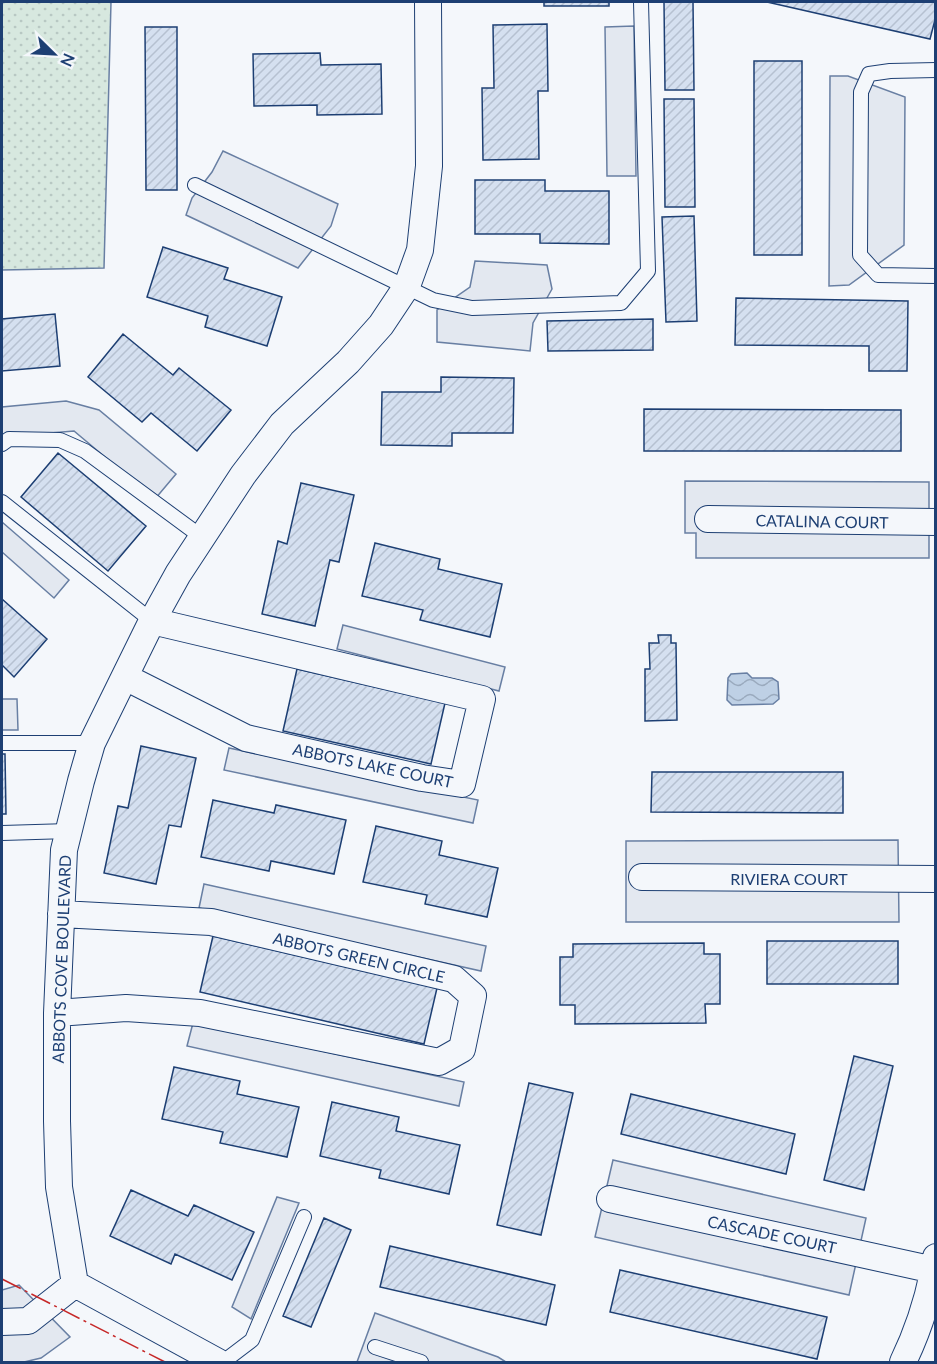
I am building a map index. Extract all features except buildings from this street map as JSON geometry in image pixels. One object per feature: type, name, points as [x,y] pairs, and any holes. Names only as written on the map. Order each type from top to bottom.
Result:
[{"type":"street","name":"ABBOTS COVE BOULEVARD","points":[[75,1284],[59,1187],[57,1013],[64,850],[81,780],[92,743],[152,621],[178,574],[243,475],[282,424],[348,362],[381,325],[407,286],[420,250],[429,166],[428,2]]},
{"type":"street","name":"CATALINA COURT","points":[[708,519],[936,522]]},
{"type":"street","name":"ABBOTS LAKE COURT","points":[[125,677],[246,738],[422,778],[462,784],[482,699],[152,621]]},
{"type":"street","name":"RIVIERA COURT","points":[[642,877],[936,879]]},
{"type":"street","name":"ABBOTS GREEN CIRCLE","points":[[57,1013],[126,1008],[200,1013],[439,1062],[462,1049],[473,996],[453,979],[211,922],[61,914]]},
{"type":"street","name":"CASCADE COURT","points":[[610,1199],[935,1263]]},
{"type":"street","points":[[903,1362],[922,1317],[935,1263]]},
{"type":"street","points":[[2,1322],[28,1321],[75,1284],[218,1362]]},
{"type":"lane","points":[[195,185],[433,300],[472,308],[621,303],[648,271],[641,2]]},
{"type":"lane","points":[[936,70],[890,70],[869,74],[861,92],[860,243],[860,255],[878,275],[936,276]]},
{"type":"lane","points":[[2,444],[9,439],[60,440],[85,451],[203,538]]},
{"type":"lane","points":[[2,502],[152,621]]},
{"type":"lane","points":[[2,743],[92,743]]},
{"type":"lane","points":[[2,833],[69,831]]},
{"type":"lane","points":[[223,1362],[252,1340],[304,1216]]},
{"type":"lane","points":[[375,1347],[421,1362]]},
{"type":"shaded area","points":[[2,2],[111,2],[104,268],[2,270]]},
{"type":"shaded area","points":[[634,26],[636,176],[607,176],[605,27]]},
{"type":"shaded area","points":[[830,76],[848,76],[905,97],[904,245],[849,285],[829,286]]},
{"type":"shaded area","points":[[223,151],[338,204],[331,226],[298,268],[186,215],[192,198],[212,172]]},
{"type":"shaded area","points":[[475,261],[547,265],[552,289],[533,323],[530,351],[437,342],[437,310],[470,287]]},
{"type":"shaded area","points":[[66,401],[99,410],[176,474],[155,499],[74,431],[2,437],[2,407]]},
{"type":"shaded area","points":[[685,481],[929,482],[929,558],[696,558],[696,533],[685,533]]},
{"type":"shaded area","points":[[2,522],[69,580],[54,598],[2,552]]},
{"type":"shaded area","points":[[343,625],[505,667],[499,691],[337,649]]},
{"type":"shaded area","points":[[2,699],[17,699],[18,730],[2,730]]},
{"type":"shaded area","points":[[229,748],[478,800],[473,823],[224,770]]},
{"type":"shaded area","points":[[898,840],[899,922],[626,922],[626,841]]},
{"type":"shaded area","points":[[204,884],[486,946],[481,971],[199,908]]},
{"type":"shaded area","points":[[193,1023],[464,1082],[459,1106],[187,1046]]},
{"type":"shaded area","points":[[613,1160],[866,1218],[849,1295],[595,1237]]},
{"type":"shaded area","points":[[277,1197],[299,1203],[251,1319],[232,1307]]},
{"type":"shaded area","points":[[19,1285],[70,1337],[41,1358],[24,1362],[2,1362],[2,1290]]},
{"type":"shaded area","points":[[375,1313],[498,1357],[506,1362],[357,1362]]},
{"type":"water","points":[[747,673],[752,678],[772,678],[778,682],[779,699],[773,704],[732,705],[727,700],[728,678],[731,674]]},
{"type":"power","points":[[2,1279],[165,1362]]}]
